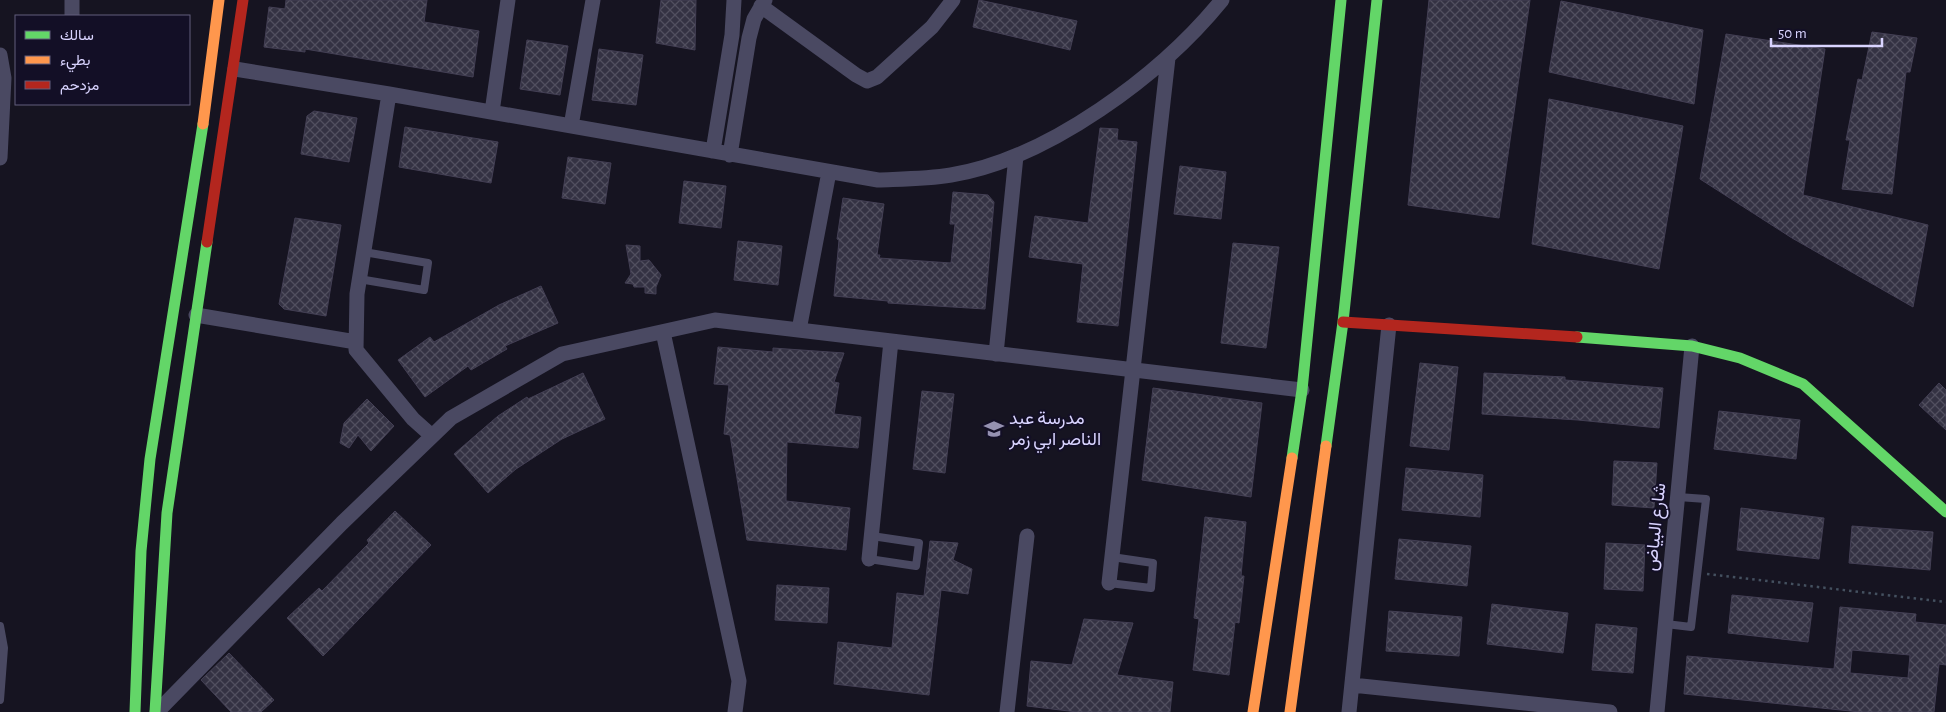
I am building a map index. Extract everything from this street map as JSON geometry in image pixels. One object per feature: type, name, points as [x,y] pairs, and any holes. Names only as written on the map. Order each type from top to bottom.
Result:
[{"type":"main road","points":[[135,712],[141,551],[150,459],[205,108],[219,0]]},
{"type":"main road","points":[[156,712],[167,513],[244,0]]},
{"type":"main road","points":[[1253,712],[1302,390],[1341,0]]},
{"type":"main road","points":[[1290,712],[1343,322],[1377,0]]},
{"type":"main road","points":[[1343,322],[1568,335],[1692,346],[1740,358],[1803,384],[1946,512]]},
{"type":"street","points":[[72,0],[72,15]]},
{"type":"street","points":[[492,112],[508,0]]},
{"type":"street","points":[[571,126],[592,0]]},
{"type":"street","points":[[713,152],[732,35],[734,0]]},
{"type":"street","points":[[730,155],[749,38],[754,19],[763,3],[856,75],[867,81],[877,77],[932,27],[954,0]]},
{"type":"street","points":[[235,69],[389,94],[878,180],[951,175],[1016,156],[1073,125],[1114,99],[1168,58],[1222,0]]},
{"type":"street","points":[[0,55],[4,78],[0,158]]},
{"type":"street","points":[[1110,583],[1132,370],[1168,58]]},
{"type":"street","points":[[389,94],[359,279],[356,350],[413,419],[432,436]]},
{"type":"street","points":[[996,354],[1016,156]]},
{"type":"street","points":[[799,330],[829,172]]},
{"type":"street","points":[[196,315],[356,342]]},
{"type":"street","points":[[156,712],[342,523],[451,418],[562,354],[715,320],[1302,390]]},
{"type":"street","points":[[1349,712],[1389,325]]},
{"type":"street","points":[[663,332],[738,681],[735,712]]},
{"type":"street","points":[[869,559],[891,341]]},
{"type":"street","name":"شارع البياض","points":[[1657,712],[1692,346]]},
{"type":"street","points":[[1007,712],[1026,536]]},
{"type":"street","points":[[1352,685],[1610,712]]},
{"type":"lane","points":[[359,279],[424,290],[428,262],[364,252]]},
{"type":"lane","points":[[1666,624],[1692,627],[1706,499],[1678,497]]},
{"type":"lane","points":[[869,559],[916,566],[919,543],[872,536]]},
{"type":"lane","points":[[1110,583],[1151,588],[1153,563],[1112,557]]},
{"type":"lane","points":[[0,626],[4,648],[0,700]]},
{"type":"path","points":[[1698,573],[1946,602]]},
{"type":"building","points":[[286,0],[427,0],[424,22],[479,31],[473,77],[305,49],[305,52],[264,47],[269,7],[285,9]]},
{"type":"building","points":[[661,0],[696,0],[695,50],[656,43]]},
{"type":"building","points":[[979,0],[1077,21],[1070,50],[973,27]]},
{"type":"building","points":[[1429,0],[1530,0],[1499,218],[1408,205]]},
{"type":"building","points":[[1561,1],[1703,30],[1694,104],[1549,72]]},
{"type":"building","points":[[1872,32],[1917,38],[1910,72],[1906,72],[1892,194],[1842,189],[1850,140],[1846,140],[1858,79],[1862,80]]},
{"type":"building","points":[[1726,34],[1825,49],[1803,195],[1928,225],[1913,307],[1792,238],[1700,179]]},
{"type":"building","points":[[527,40],[568,46],[560,95],[520,89]]},
{"type":"building","points":[[599,49],[643,55],[636,105],[592,100]]},
{"type":"building","points":[[1549,99],[1683,126],[1659,269],[1532,244]]},
{"type":"building","points":[[314,111],[357,118],[349,162],[301,154],[307,116]]},
{"type":"building","points":[[405,127],[498,142],[491,183],[399,167]]},
{"type":"building","points":[[1100,128],[1118,129],[1117,140],[1137,142],[1118,326],[1077,322],[1083,264],[1029,257],[1035,216],[1088,223]]},
{"type":"building","points":[[568,157],[611,163],[605,204],[562,198]]},
{"type":"building","points":[[1180,166],[1226,172],[1221,219],[1174,214]]},
{"type":"building","points":[[684,181],[726,186],[721,228],[679,223]]},
{"type":"building","points":[[953,192],[988,195],[994,202],[985,309],[888,303],[888,301],[834,296],[839,240],[837,239],[843,198],[884,204],[877,255],[880,255],[879,258],[951,263],[955,224],[950,224]]},
{"type":"building","points":[[295,218],[341,225],[326,316],[284,309],[279,304]]},
{"type":"building","points":[[738,241],[782,246],[778,285],[734,280]]},
{"type":"building","points":[[1233,243],[1279,247],[1266,348],[1221,343]]},
{"type":"building","points":[[626,245],[640,246],[640,261],[649,260],[661,275],[656,287],[656,294],[645,293],[645,287],[634,287],[633,284],[625,283],[631,274]]},
{"type":"building","points":[[541,286],[558,323],[505,346],[507,349],[471,370],[468,366],[425,397],[398,360],[430,337],[434,342],[499,305]]},
{"type":"building","points":[[718,347],[773,352],[773,348],[844,353],[834,382],[839,383],[834,414],[861,417],[858,448],[787,442],[786,501],[850,508],[846,550],[747,540],[730,435],[724,434],[729,385],[714,384]]},
{"type":"building","points":[[1420,363],[1458,367],[1449,450],[1410,446]]},
{"type":"building","points":[[583,373],[605,419],[562,439],[516,469],[488,493],[454,454],[498,416],[527,397],[528,399]]},
{"type":"building","points":[[1484,373],[1565,377],[1565,380],[1663,388],[1659,428],[1578,420],[1482,414]]},
{"type":"building","points":[[1939,383],[1946,390],[1946,430],[1919,405]]},
{"type":"building","points":[[1153,388],[1262,403],[1251,497],[1142,480]]},
{"type":"building","points":[[922,391],[954,394],[945,473],[913,469]]},
{"type":"building","points":[[367,399],[394,426],[371,451],[358,435],[349,448],[340,443],[344,423]]},
{"type":"building","points":[[1719,411],[1800,420],[1796,459],[1714,449]]},
{"type":"building","points":[[1614,461],[1657,463],[1654,508],[1612,505]]},
{"type":"building","points":[[1406,468],[1483,475],[1480,517],[1402,510]]},
{"type":"building","points":[[1741,508],[1824,518],[1819,559],[1737,550]]},
{"type":"building","points":[[395,511],[431,545],[323,656],[287,618],[319,588],[322,591],[369,543],[367,540]]},
{"type":"building","points":[[1205,517],[1246,522],[1241,576],[1244,576],[1239,623],[1235,622],[1229,675],[1193,670],[1199,619],[1194,618]]},
{"type":"building","points":[[1852,526],[1933,532],[1930,570],[1849,563]]},
{"type":"building","points":[[1399,539],[1471,546],[1467,586],[1395,579]]},
{"type":"building","points":[[930,541],[958,543],[953,560],[972,569],[968,594],[941,590],[929,695],[834,684],[838,642],[892,648],[897,593],[924,596]]},
{"type":"building","points":[[1606,543],[1645,545],[1643,591],[1604,589]]},
{"type":"building","points":[[777,585],[829,588],[827,623],[775,620]]},
{"type":"building","points":[[1732,595],[1813,603],[1808,642],[1728,633]]},
{"type":"building","points":[[1492,604],[1568,613],[1563,653],[1487,644]]},
{"type":"building","points":[[1840,607],[1916,614],[1915,622],[1946,625],[1946,665],[1939,664],[1934,712],[1860,712],[1684,694],[1687,656],[1834,669]],"holes":[[[1852,650],[1910,655],[1908,678],[1850,673]]]},
{"type":"building","points":[[1389,611],[1462,617],[1459,656],[1386,651]]},
{"type":"building","points":[[1084,619],[1133,623],[1117,675],[1173,682],[1170,712],[1077,712],[1027,706],[1031,661],[1072,665]]},
{"type":"building","points":[[1596,624],[1637,628],[1633,673],[1592,670]]},
{"type":"building","points":[[229,653],[274,700],[261,712],[231,712],[201,680]]},
{"type":"traffic: fast","points":[[1292,458],[1302,390],[1341,0]]},
{"type":"traffic: fast","points":[[1326,446],[1343,322],[1377,0]]},
{"type":"traffic: fast","points":[[135,712],[141,551],[150,459],[203,124]]},
{"type":"traffic: fast","points":[[155,712],[167,513],[207,242]]},
{"type":"traffic: fast","points":[[1577,337],[1692,346],[1740,358],[1803,384],[1946,512]]},
{"type":"traffic: slow","points":[[203,124],[219,0]]},
{"type":"traffic: slow","points":[[1290,712],[1326,446]]},
{"type":"traffic: slow","points":[[1253,712],[1292,458]]},
{"type":"traffic: jam","points":[[207,242],[243,0]]},
{"type":"traffic: jam","points":[[1343,322],[1577,337]]},
{"type":"place","name":"مدرسة عبد الناصر ابي زمر","points":[[994,429]]}]
